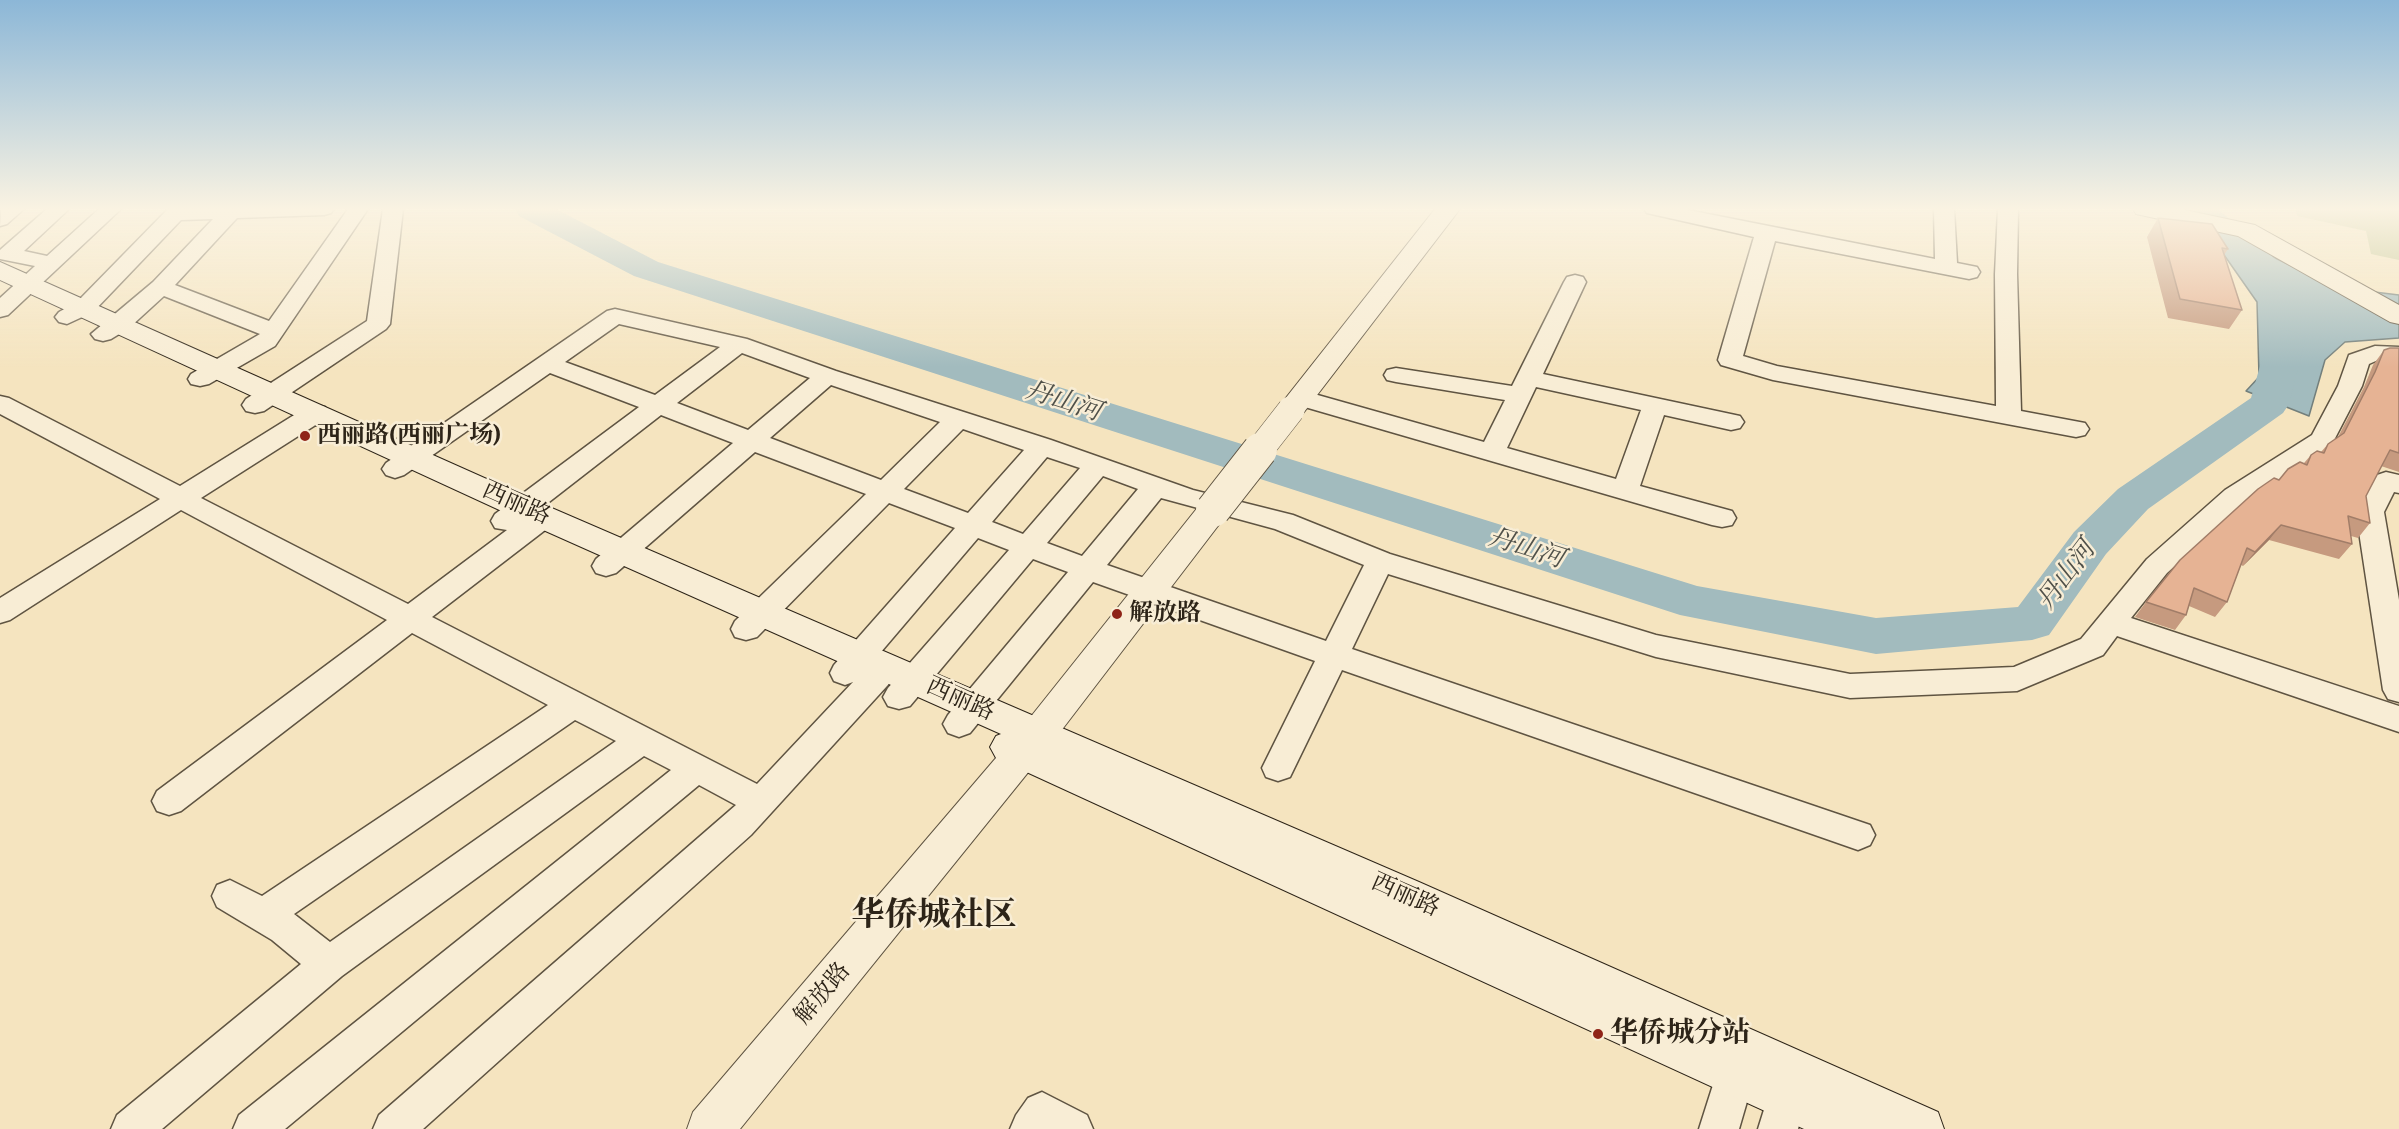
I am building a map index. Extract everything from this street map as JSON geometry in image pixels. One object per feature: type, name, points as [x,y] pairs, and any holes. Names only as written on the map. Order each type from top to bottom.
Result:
[{"type":"main road","name":"解放路","points":[[710,1129],[1030,743],[1296,404],[1403,262]]},
{"type":"main road","points":[[2303,262],[2399,316]]},
{"type":"main road","name":"西丽路","points":[[13,277],[76,312],[524,519],[1739,1061],[1786,1099],[1857,1129]]},
{"type":"main road","name":"西丽路","points":[[1786,1099],[1921,1129]]},
{"type":"street","points":[[13,277],[23,262]]},
{"type":"street","points":[[13,277],[35,262]]},
{"type":"street","points":[[76,312],[127,262]]},
{"type":"street","points":[[112,329],[160,287],[184,262]]},
{"type":"street","points":[[210,374],[267,341],[321,262]]},
{"type":"street","points":[[264,399],[378,324],[386,262]]},
{"type":"street","points":[[1758,262],[1731,360],[1773,373],[2076,429]]},
{"type":"street","points":[[1918,262],[1969,272]]},
{"type":"street","points":[[1946,262],[1946,267]]},
{"type":"street","points":[[2006,262],[2009,417]]},
{"type":"street","points":[[1492,453],[1575,282]]},
{"type":"street","points":[[160,287],[273,331]]},
{"type":"street","points":[[403,463],[615,316],[739,344],[826,376],[1042,446],[1186,497],[1283,522],[1380,561],[1656,646],[1851,686],[2017,679],[2092,647],[2157,566],[2235,496],[2322,440],[2350,386],[2358,360],[2375,353],[2399,354]]},
{"type":"street","points":[[169,801],[410,618],[657,405],[739,344]]},
{"type":"street","points":[[547,363],[1149,592],[1858,835]]},
{"type":"street","points":[[1396,375],[1524,387],[1655,405],[1731,422]]},
{"type":"street","points":[[615,559],[826,376]]},
{"type":"street","points":[[0,404],[761,802]]},
{"type":"street","points":[[1296,404],[1492,453],[1722,518]]},
{"type":"street","points":[[1625,490],[1655,405]]},
{"type":"street","points":[[0,612],[307,419]]},
{"type":"street","points":[[754,621],[958,419]]},
{"type":"street","points":[[879,676],[973,525],[1042,446]]},
{"type":"street","points":[[393,1129],[739,825],[879,676],[1028,546],[1098,465]]},
{"type":"street","points":[[2398,678],[2370,512],[2386,481],[2399,484]]},
{"type":"street","points":[[967,715],[1156,486]]},
{"type":"street","points":[[1278,768],[1380,561]]},
{"type":"street","points":[[2111,623],[2399,719]]},
{"type":"street","points":[[264,915],[574,704]]},
{"type":"street","points":[[131,1129],[329,964],[642,740]]},
{"type":"street","points":[[253,1129],[697,768]]},
{"type":"street","points":[[230,896],[285,928],[329,964]]},
{"type":"street","points":[[1719,1129],[1739,1061]]},
{"type":"street","points":[[1030,1129],[1042,1112],[1072,1129]]},
{"type":"water","points":[[2229,262],[2283,262],[2334,287],[2399,295],[2399,338],[2345,342],[2325,360],[2309,416],[2246,391],[2259,377],[2257,302]]},
{"type":"building","points":[[2170,262],[2226,262],[2242,310],[2180,299]]},
{"type":"building","points":[[2399,348],[2399,453],[2390,450],[2366,496],[2370,523],[2348,516],[2352,544],[2281,525],[2255,552],[2247,548],[2227,602],[2194,588],[2186,615],[2146,602],[2180,560],[2258,489],[2274,478],[2279,480],[2288,469],[2300,462],[2307,465],[2311,455],[2317,451],[2324,453],[2328,444],[2344,433],[2384,350]]},
{"type":"waterway","name":"丹山河","points":[[632,262],[646,269],[1696,603],[1876,636],[2032,623],[2090,543],[2133,499],[2269,404],[2286,341]]},
{"type":"waterway","points":[[2257,262],[2278,281]]},
{"type":"place","name":"西丽路(西丽广场)","points":[[305,436]]},
{"type":"place","name":"解放路","points":[[1117,614]]},
{"type":"place","name":"华侨城分站","points":[[1598,1034]]},
{"type":"district","name":"华侨城社区","points":[[934,917]]}]
